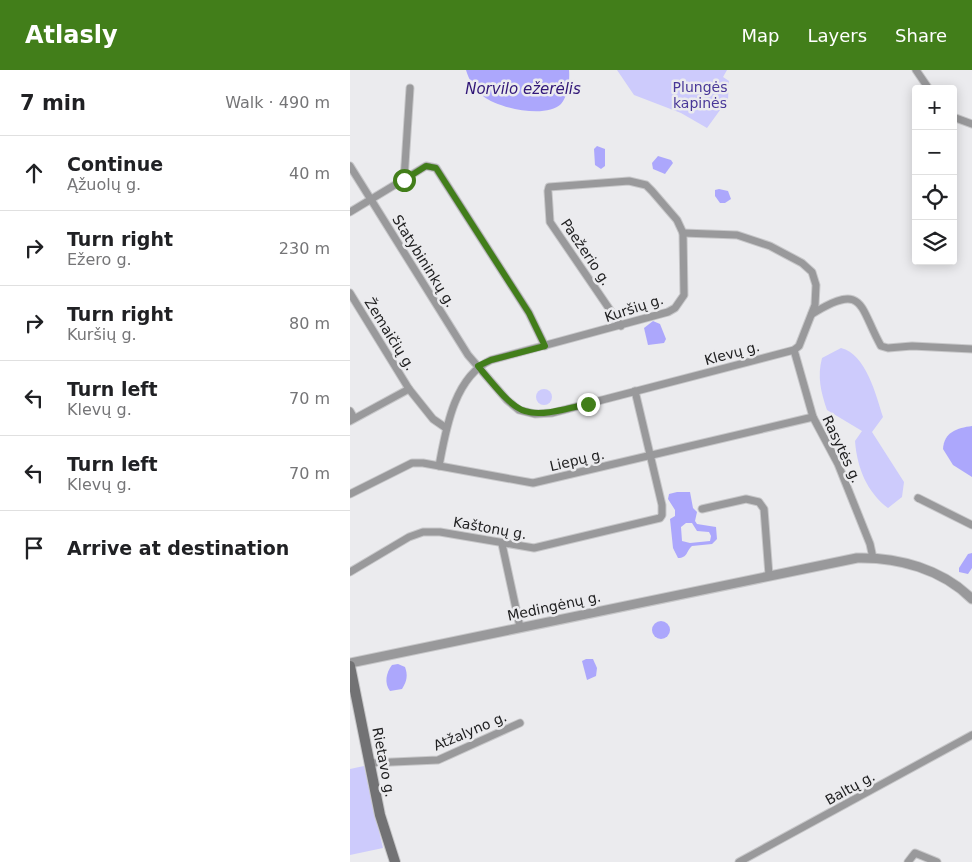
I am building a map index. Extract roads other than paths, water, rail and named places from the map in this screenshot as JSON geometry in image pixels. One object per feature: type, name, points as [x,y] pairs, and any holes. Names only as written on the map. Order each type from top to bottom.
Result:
[{"type":"main road","name":"Rietavo g.","points":[[350,664],[380,815],[395,862]]},
{"type":"street","points":[[916,70],[926,85]]},
{"type":"street","points":[[404,180],[410,88]]},
{"type":"street","points":[[957,118],[972,124]]},
{"type":"street","name":"Statybininkų g.","points":[[350,166],[468,355],[478,366]]},
{"type":"street","points":[[350,212],[426,166],[436,168],[529,313],[545,346]]},
{"type":"street","name":"Paežerio g.","points":[[621,326],[550,222],[549,186],[629,181],[646,185],[677,220],[683,233]]},
{"type":"street","points":[[683,233],[732,233],[770,246],[802,263],[812,272],[815,278],[816,293],[812,314],[803,339],[794,350]]},
{"type":"street","name":"Kuršių g.","points":[[478,366],[491,360],[668,312],[680,302],[684,294],[683,233]]},
{"type":"street","name":"Žemaičių g.","points":[[350,293],[409,389],[434,420],[446,428]]},
{"type":"street","points":[[812,314],[842,298],[852,300],[860,303],[866,311],[881,346],[888,348],[912,346],[972,348]]},
{"type":"street","name":"Klevų g.","points":[[478,366],[513,406],[535,414],[552,413],[794,350]]},
{"type":"street","name":"Rasytės g.","points":[[794,350],[813,417],[838,464],[870,544],[873,558]]},
{"type":"street","points":[[439,466],[446,428],[467,379],[478,366]]},
{"type":"street","points":[[350,411],[352,420],[409,389]]},
{"type":"street","points":[[634,391],[651,455]]},
{"type":"street","name":"Liepų g.","points":[[350,494],[412,463],[533,483],[813,417]]},
{"type":"street","name":"Kaštonų g.","points":[[350,572],[409,536],[423,532],[440,532],[502,544],[542,547],[656,520],[662,515],[651,455]]},
{"type":"street","points":[[918,498],[972,525]]},
{"type":"street","points":[[702,509],[746,499],[759,502],[764,509],[767,576]]},
{"type":"street","points":[[502,544],[520,627]]},
{"type":"street","name":"Medingėnų g.","points":[[350,664],[842,560],[873,558],[902,562],[948,580],[972,599]]},
{"type":"street","name":"Atžalyno g.","points":[[370,763],[438,760],[520,723]]},
{"type":"street","name":"Baltų g.","points":[[739,862],[972,735]]},
{"type":"street","points":[[908,862],[915,853],[937,862]]},
{"type":"water","name":"Norvilo ežerėlis","points":[[466,70],[569,70],[569,83],[561,104],[544,111],[522,110],[510,108],[483,96],[472,84]]},
{"type":"water","points":[[597,146],[605,149],[605,166],[601,169],[595,165],[594,149]]},
{"type":"water","points":[[658,156],[671,160],[673,163],[665,174],[653,169],[652,163]]},
{"type":"water","points":[[715,190],[728,191],[731,199],[725,203],[720,203],[715,196]]},
{"type":"water","points":[[653,321],[660,324],[666,339],[664,343],[648,345],[644,328]]},
{"type":"water","points":[[972,426],[972,477],[953,465],[943,449],[946,439],[952,432]]},
{"type":"water","points":[[690,492],[693,508],[697,512],[695,521],[697,524],[716,527],[717,539],[712,544],[692,546],[685,556],[678,558],[673,548],[670,519],[675,516],[675,510],[668,499],[669,494]],"holes":[[[686,523],[692,523],[697,531],[709,532],[711,536],[710,541],[690,543],[682,541],[681,527]]]},
{"type":"water","points":[[972,553],[972,568],[968,574],[959,572],[959,568],[968,554]]},
{"type":"water","points":[[661,621],[667,624],[670,630],[667,636],[661,639],[655,636],[652,630],[655,624]]},
{"type":"water","points":[[593,659],[597,668],[596,676],[587,680],[582,661]]},
{"type":"water","points":[[398,664],[405,667],[406,681],[402,689],[390,691],[386,681],[388,671],[392,665]]},
{"type":"park label","name":"Plungės kapinės","points":[[700,95]]}]
